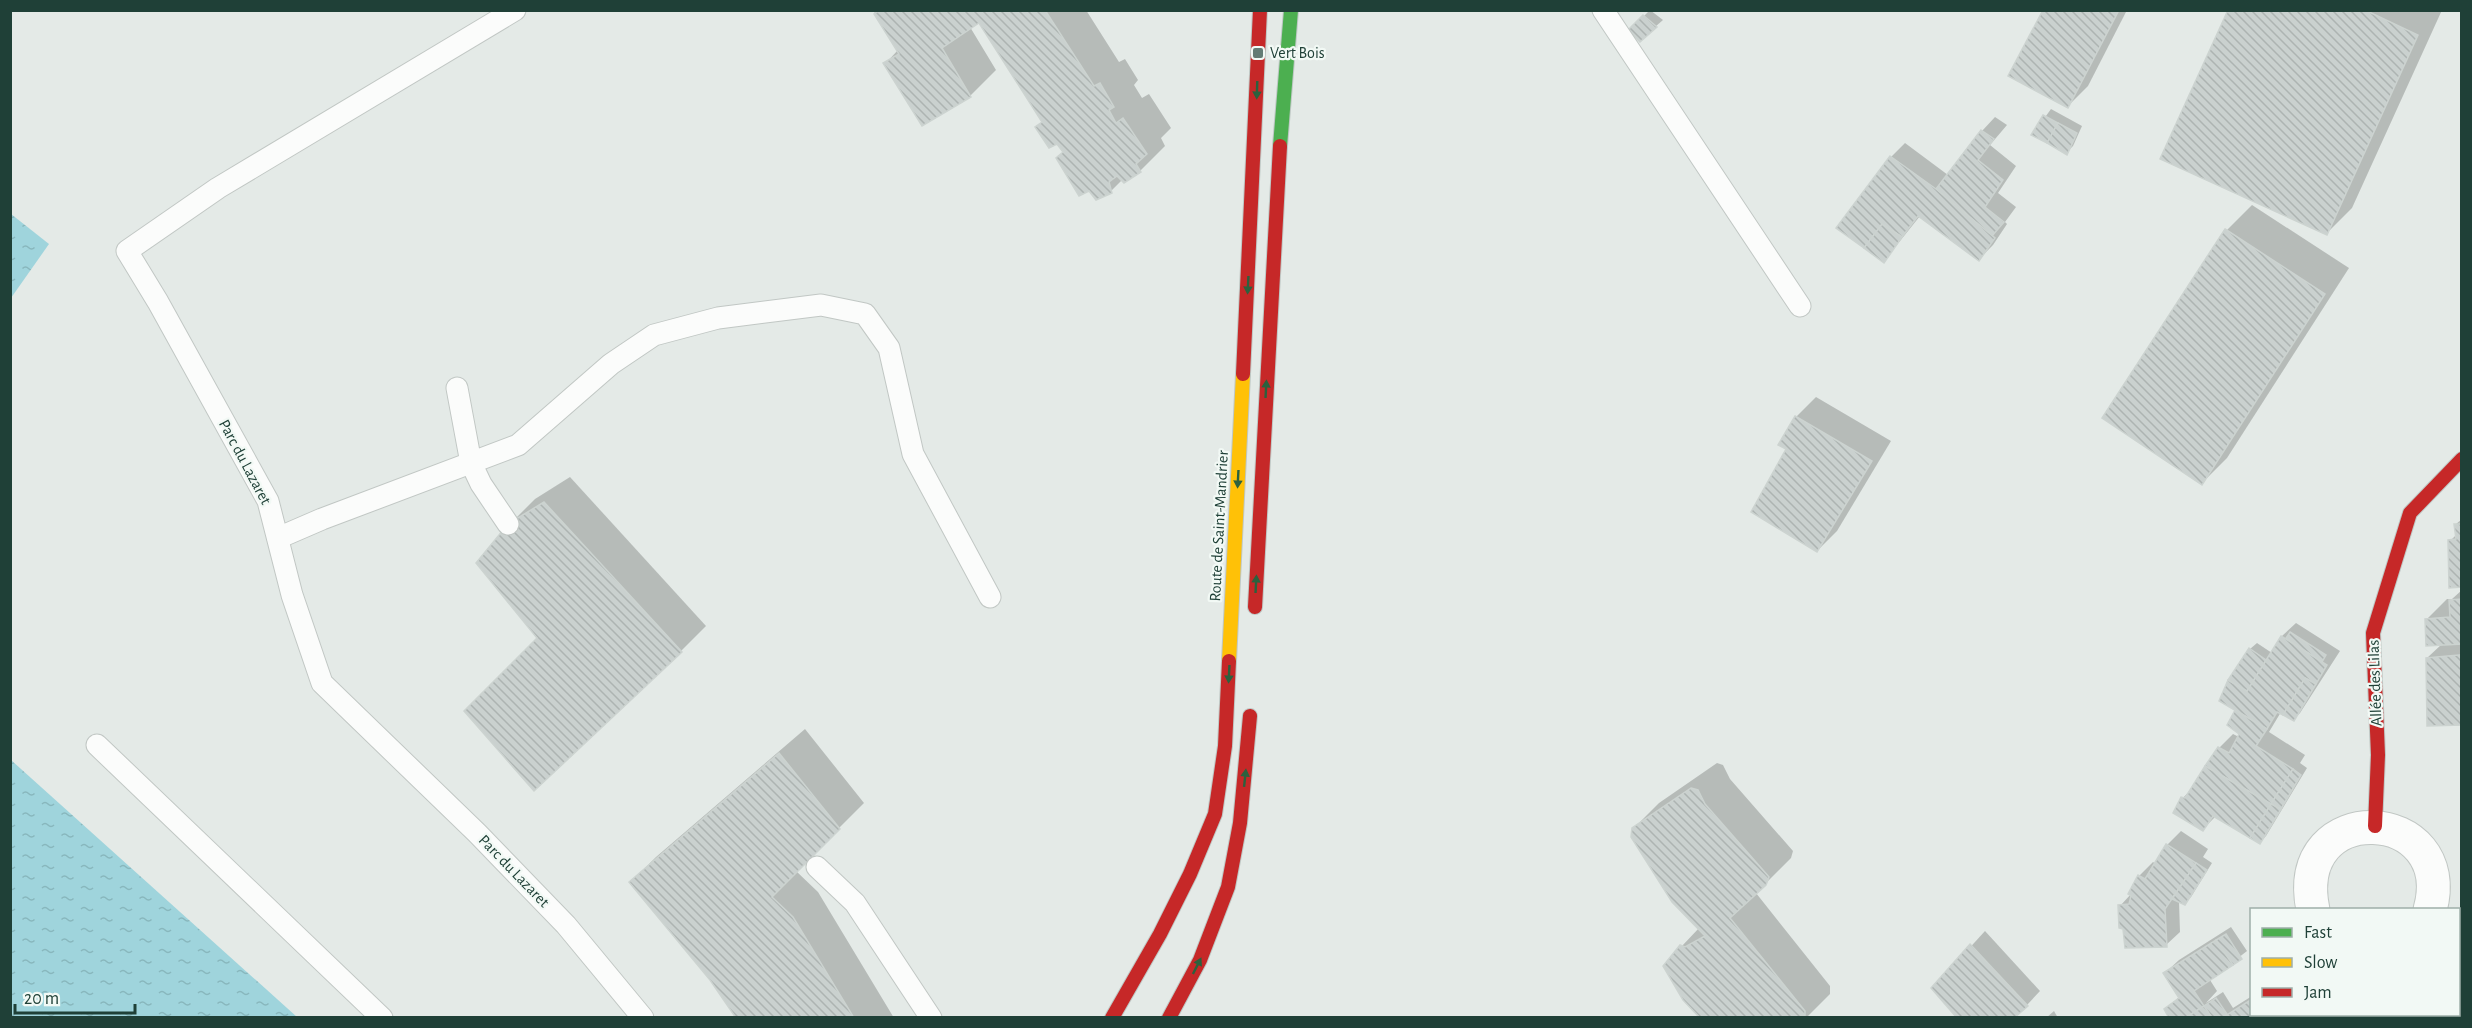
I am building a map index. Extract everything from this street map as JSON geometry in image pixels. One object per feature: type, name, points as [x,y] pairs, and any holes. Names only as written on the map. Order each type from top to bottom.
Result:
[{"type":"main road","name":"Route de Saint-Mandrier","points":[[1112,1017],[1160,934],[1190,874],[1215,814],[1224,757],[1260,10]]},
{"type":"main road","points":[[1254,626],[1277,179],[1291,10]]},
{"type":"main road","name":"Allée des Lilas","points":[[2375,826],[2378,755],[2373,633],[2410,513],[2462,459]]},
{"type":"main road","points":[[1169,1017],[1200,960],[1228,887],[1240,823],[1251,697]]},
{"type":"street","points":[[2313,908],[2309,892],[2312,871],[2321,852],[2336,837],[2355,828],[2375,826],[2395,830],[2413,841],[2426,857],[2433,876],[2434,896],[2430,908]]},
{"type":"lane","name":"Parc du Lazaret","points":[[515,10],[218,188],[127,251],[158,302],[268,501],[292,595],[322,683],[493,850],[566,925],[643,1017]]},
{"type":"lane","points":[[1603,10],[1800,306]]},
{"type":"lane","points":[[278,538],[322,519],[518,445],[611,364],[654,335],[718,318],[821,305],[865,315],[889,348],[913,454],[990,597]]},
{"type":"lane","points":[[458,388],[471,463],[481,484],[508,524]]},
{"type":"lane","points":[[97,745],[382,1017]]},
{"type":"lane","points":[[817,867],[855,903],[931,1017]]},
{"type":"water","points":[[11,214],[49,244],[11,298]]},
{"type":"water","points":[[11,760],[297,1017],[11,1017]]},
{"type":"building","points":[[880,10],[1045,10],[1094,86],[1100,83],[1114,107],[1109,110],[1116,123],[1123,118],[1147,154],[1136,164],[1141,172],[1124,183],[1117,176],[1109,182],[1112,193],[1096,200],[1089,191],[1079,196],[1056,158],[1063,152],[1057,144],[1049,148],[1035,127],[1042,122],[979,23],[942,48],[971,97],[922,126],[883,63],[899,54],[874,14]]},
{"type":"building","points":[[2043,10],[2119,10],[2068,108],[2008,76]]},
{"type":"building","points":[[2228,10],[2365,10],[2418,35],[2327,235],[2160,159]]},
{"type":"building","points":[[1643,15],[1657,27],[1640,42],[1628,30]]},
{"type":"building","points":[[2043,115],[2058,123],[2047,143],[2031,135]]},
{"type":"building","points":[[2058,123],[2077,133],[2067,155],[2047,143]]},
{"type":"building","points":[[1981,130],[1994,139],[1978,160],[2003,180],[1985,207],[2004,222],[1992,236],[1936,189]]},
{"type":"building","points":[[1890,156],[1936,189],[1995,238],[1979,261],[1918,216],[1902,237],[1882,224],[1864,248],[1836,228]]},
{"type":"building","points":[[1882,224],[1902,237],[1884,263],[1864,248]]},
{"type":"building","points":[[2225,229],[2325,294],[2202,485],[2102,418]]},
{"type":"building","points":[[1795,416],[1872,461],[1817,552],[1751,512],[1786,449],[1778,445]]},
{"type":"building","points":[[544,502],[682,652],[534,791],[464,711],[537,638],[476,563],[508,524]]},
{"type":"building","points":[[2454,524],[2462,524],[2462,587],[2449,588],[2448,540],[2456,539]]},
{"type":"building","points":[[2462,599],[2462,644],[2426,646],[2425,619],[2450,617],[2449,600]]},
{"type":"building","points":[[2290,632],[2326,655],[2322,662],[2286,638]]},
{"type":"building","points":[[2281,636],[2327,665],[2316,684],[2305,678],[2283,715],[2277,712],[2267,729],[2219,701],[2228,680],[2247,691]]},
{"type":"building","points":[[2249,648],[2266,660],[2247,691],[2228,680]]},
{"type":"building","points":[[2462,655],[2462,725],[2427,726],[2426,658]]},
{"type":"building","points":[[2305,678],[2316,684],[2294,721],[2283,715]]},
{"type":"building","points":[[2235,710],[2267,729],[2256,746],[2293,769],[2271,804],[2205,766],[2218,747],[2229,753],[2239,734],[2227,725]]},
{"type":"building","points":[[779,753],[840,829],[772,897],[793,917],[854,1018],[736,1018],[710,980],[629,882]]},
{"type":"building","points":[[2205,766],[2271,804],[2250,838],[2213,816],[2203,831],[2173,813],[2181,797],[2185,798]]},
{"type":"building","points":[[2293,769],[2301,775],[2281,809],[2271,804]]},
{"type":"building","points":[[1691,788],[1698,790],[1705,804],[1769,877],[1766,885],[1730,918],[1805,1011],[1805,1018],[1700,1018],[1683,1000],[1663,966],[1680,945],[1685,947],[1705,936],[1672,902],[1631,837],[1632,828]]},
{"type":"building","points":[[2271,804],[2281,809],[2260,844],[2250,838]]},
{"type":"building","points":[[2166,844],[2196,863],[2165,909],[2167,947],[2125,948],[2123,929],[2119,928],[2118,905],[2129,904],[2131,896],[2128,894],[2138,875],[2145,879]]},
{"type":"building","points":[[2196,863],[2207,870],[2185,905],[2172,899]]},
{"type":"building","points":[[2226,934],[2242,959],[2233,965],[2216,940]]},
{"type":"building","points":[[2216,940],[2233,965],[2194,991],[2204,1006],[2185,1018],[2169,1018],[2164,1009],[2179,998],[2163,973]]},
{"type":"building","points":[[1970,944],[2028,1006],[2014,1018],[1957,1018],[1931,988]]},
{"type":"building","points":[[2216,998],[2227,1014],[2222,1018],[2212,1018],[2204,1006]]},
{"type":"building","points":[[2250,1000],[2250,1016],[2278,1016],[2276,1018],[2222,1018]]},
{"type":"building","points":[[2204,1006],[2212,1018],[2185,1018]]},
{"type":"building","points":[[2296,1016],[2297,1018],[2276,1018]]},
{"type":"traffic: fast","points":[[1280,146],[1291,10]]},
{"type":"traffic: slow","points":[[1229,661],[1243,374]]},
{"type":"traffic: jam","points":[[1243,374],[1260,10]]},
{"type":"traffic: jam","points":[[1255,607],[1280,146]]},
{"type":"traffic: jam","points":[[2375,826],[2378,755],[2373,633],[2410,513],[2462,459]]},
{"type":"traffic: jam","points":[[1112,1018],[1160,934],[1190,874],[1215,814],[1225,746],[1229,661]]},
{"type":"traffic: jam","points":[[1169,1018],[1200,960],[1228,887],[1240,823],[1250,716]]},
{"type":"place","name":"Vert Bois","points":[[1258,53]]}]
